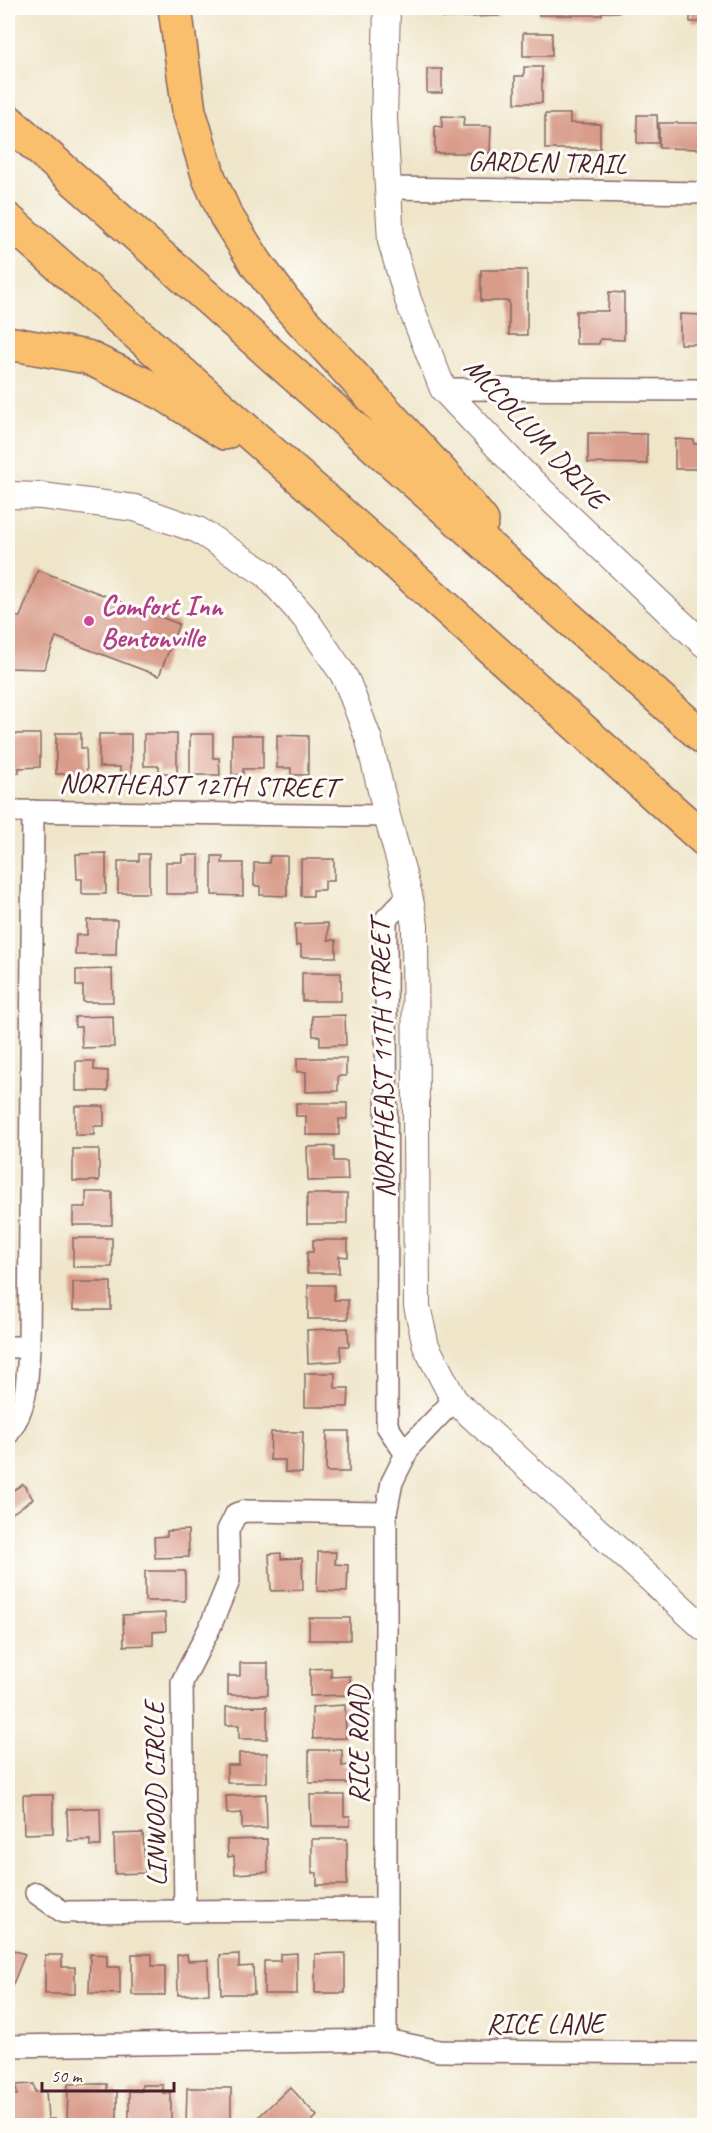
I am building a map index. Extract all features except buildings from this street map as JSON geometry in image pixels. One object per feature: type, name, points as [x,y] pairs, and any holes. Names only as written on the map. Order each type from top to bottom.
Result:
[{"type":"highway","points":[[175,8],[189,111],[209,178],[226,216],[256,263],[285,302],[449,481],[539,593]]},
{"type":"highway","points":[[8,120],[705,738]]},
{"type":"highway","points":[[8,220],[705,839]]},
{"type":"highway","points":[[8,343],[87,357],[164,394],[264,459],[363,533]]},
{"type":"street","name":"MCCOLLUM DRIVE","points":[[387,8],[384,119],[391,241],[408,300],[444,389],[518,468],[705,644]]},
{"type":"street","name":"GARDEN TRAIL","points":[[388,188],[705,193]]},
{"type":"street","points":[[444,389],[705,390]]},
{"type":"street","name":"NORTHEAST 11TH STREET","points":[[8,495],[42,496],[135,508],[198,530],[267,574],[305,618],[344,674],[369,740],[415,925],[417,1306],[426,1346],[454,1400],[705,1628]]},
{"type":"street","name":"NORTHEAST 12TH STREET","points":[[8,811],[387,816]]},
{"type":"street","points":[[8,1434],[15,1424],[26,1397],[29,1347],[33,811]]},
{"type":"street","points":[[405,1453],[387,1426],[386,920],[409,896]]},
{"type":"street","points":[[8,1347],[29,1347]]},
{"type":"street","name":"RICE ROAD","points":[[386,2040],[386,1513],[393,1482],[405,1453],[454,1400]]},
{"type":"street","name":"LINWOOD CIRCLE","points":[[185,1912],[182,1682],[210,1627],[229,1581],[228,1530],[236,1514],[245,1511],[386,1513]]},
{"type":"street","points":[[36,1893],[63,1912],[386,1909]]},
{"type":"street","name":"RICE LANE","points":[[8,2046],[386,2040],[439,2051],[705,2053]]},
{"type":"place","name":"Comfort Inn Bentonville","points":[[89,621]]}]
